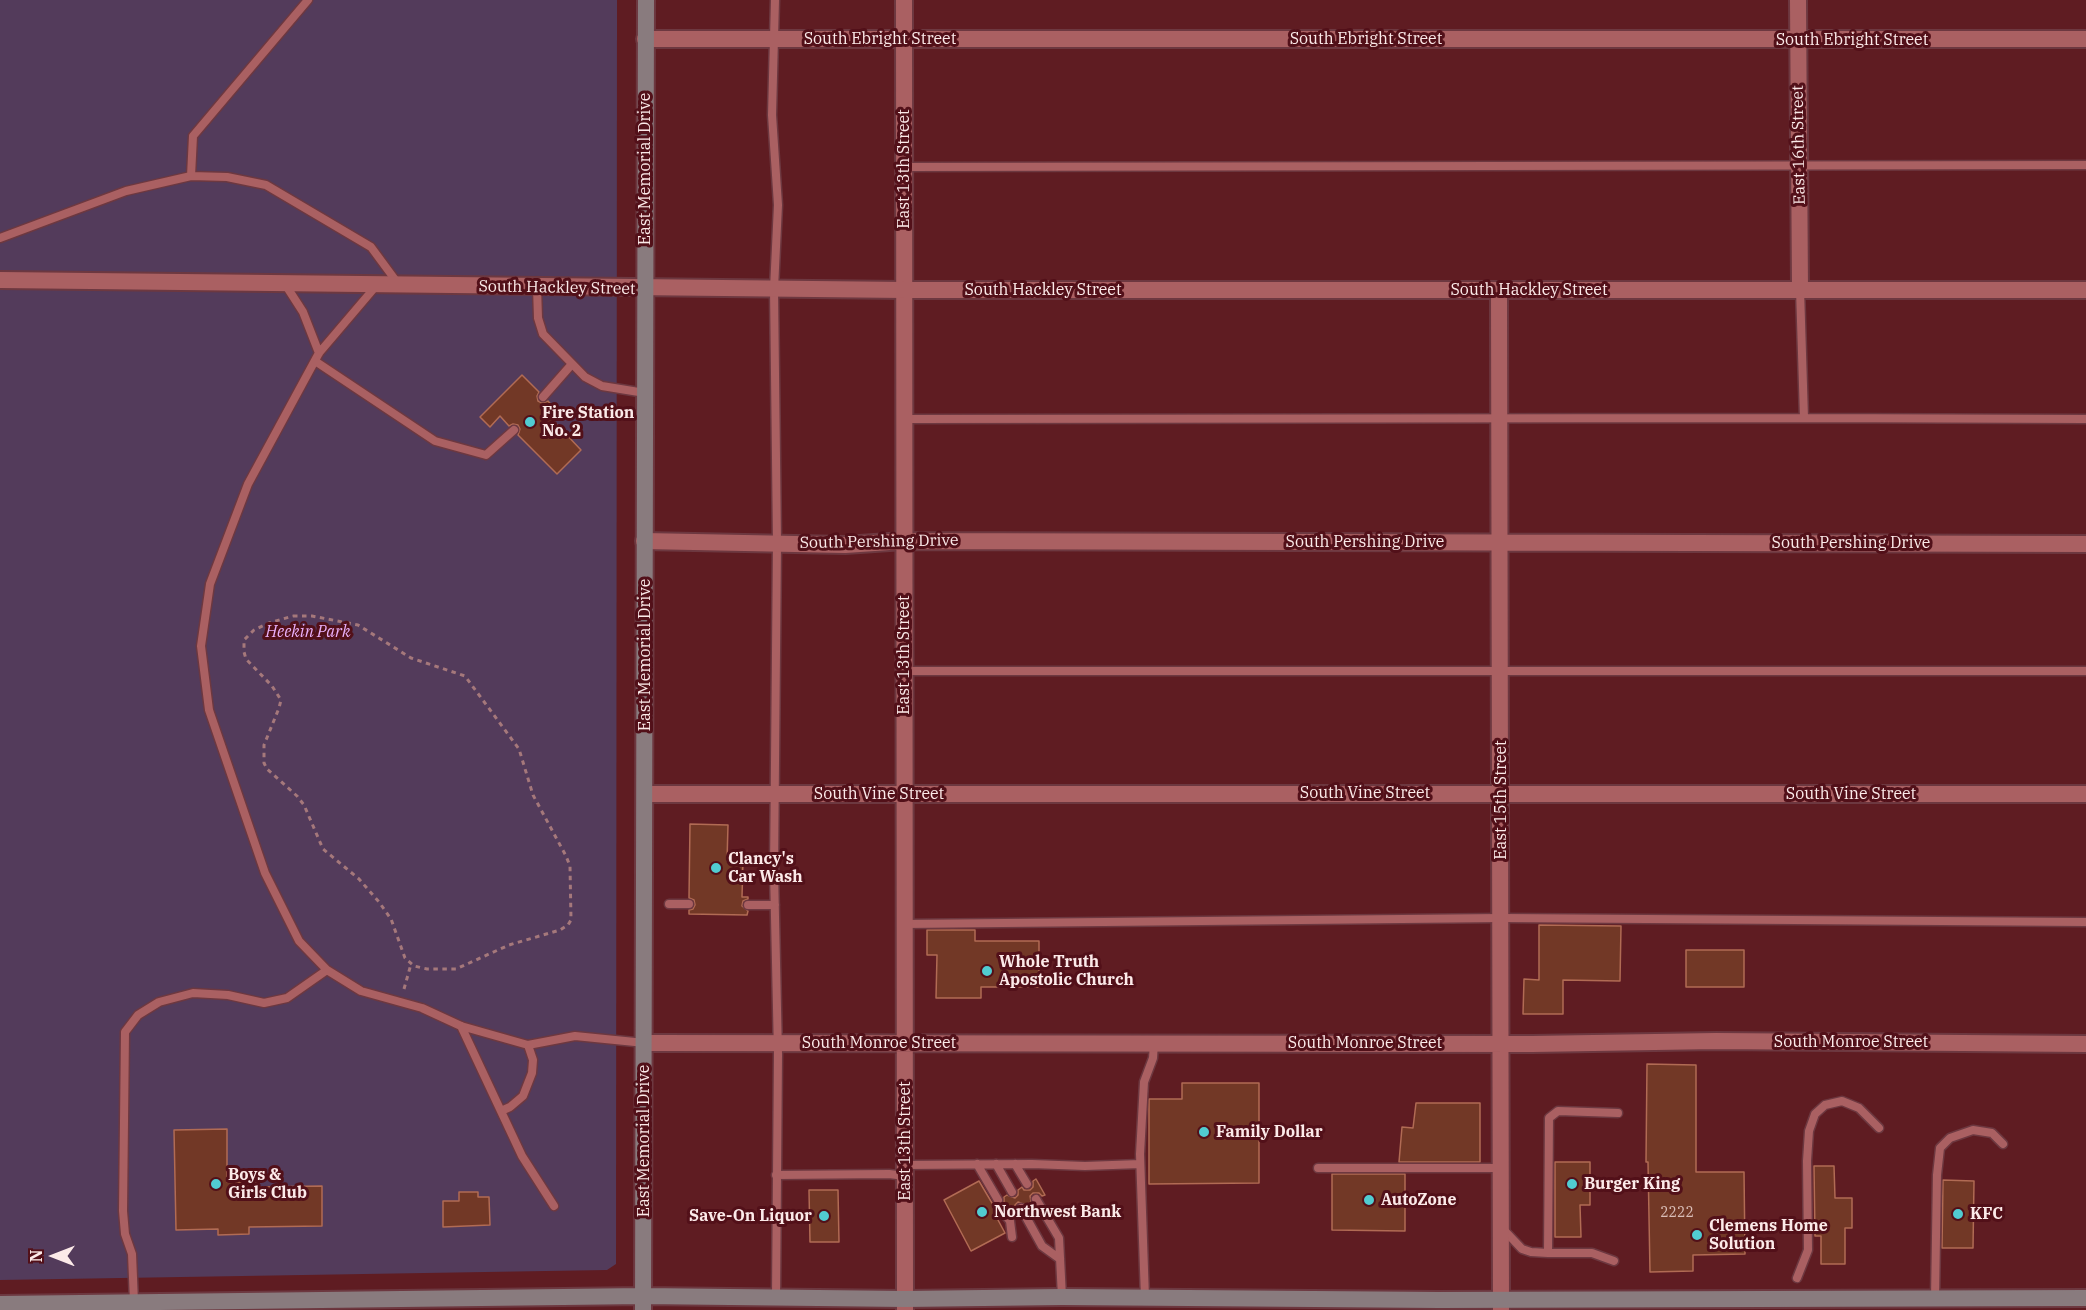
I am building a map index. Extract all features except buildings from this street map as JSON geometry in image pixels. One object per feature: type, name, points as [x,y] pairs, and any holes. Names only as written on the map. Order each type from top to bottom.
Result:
[{"type":"main road","name":"East Memorial Drive","points":[[643,1303],[646,0]]},
{"type":"main road","points":[[0,1304],[643,1303],[776,1297],[905,1304],[1062,1297],[1145,1298],[1202,1304],[1798,1304],[1935,1299],[1978,1304],[2086,1298]]},
{"type":"street","name":"East 13th Street","points":[[904,0],[905,1304]]},
{"type":"street","name":"East 16th Street","points":[[1798,0],[1800,290]]},
{"type":"street","name":"South Ebright Street","points":[[645,39],[2086,39]]},
{"type":"street","name":"South Hackley Street","points":[[0,280],[645,289],[2086,290]]},
{"type":"street","name":"East 15th Street","points":[[1499,291],[1500,1304]]},
{"type":"street","name":"South Pershing Drive","points":[[644,541],[844,545],[904,541],[2086,544]]},
{"type":"street","name":"South Vine Street","points":[[645,794],[2086,794]]},
{"type":"street","name":"South Monroe Street","points":[[645,1043],[1620,1044],[1727,1041],[2086,1044]]},
{"type":"lane","points":[[191,176],[194,136],[308,0]]},
{"type":"lane","points":[[775,0],[771,115],[778,204],[774,289],[777,543],[776,1297]]},
{"type":"lane","points":[[904,167],[2086,165]]},
{"type":"lane","points":[[0,238],[126,191],[191,176],[227,177],[266,185],[370,248],[400,285]]},
{"type":"lane","points":[[285,284],[303,312],[319,353]]},
{"type":"lane","points":[[376,285],[319,353],[248,484],[210,584],[201,646],[209,710],[265,873],[299,941],[327,970],[361,992],[422,1008],[461,1026],[528,1045],[575,1036],[645,1043]]},
{"type":"lane","points":[[537,287],[538,318],[543,334],[585,377],[602,386],[645,393]]},
{"type":"lane","points":[[1800,290],[1804,418]]},
{"type":"lane","points":[[315,361],[435,441],[486,455],[514,430]]},
{"type":"lane","points":[[543,396],[572,364]]},
{"type":"lane","points":[[904,419],[2086,419]]},
{"type":"lane","points":[[904,671],[2086,671]]},
{"type":"lane","points":[[669,904],[688,904]]},
{"type":"lane","points":[[748,905],[775,905]]},
{"type":"lane","points":[[904,924],[1501,918],[2086,922]]},
{"type":"lane","points":[[134,1302],[132,1254],[125,1234],[123,1211],[125,1032],[138,1015],[159,1002],[193,993],[228,995],[264,1003],[287,998],[327,970]]},
{"type":"lane","points":[[461,1026],[522,1156],[554,1206]]},
{"type":"lane","points":[[1145,1298],[1140,1164],[1144,1082],[1153,1058],[1154,1043]]},
{"type":"lane","points":[[501,1111],[523,1096],[532,1073],[533,1060],[528,1045]]},
{"type":"lane","points":[[1797,1278],[1808,1251],[1807,1161],[1809,1131],[1815,1114],[1825,1105],[1842,1101],[1859,1108],[1879,1128]]},
{"type":"lane","points":[[1548,1252],[1549,1118],[1558,1111],[1618,1113]]},
{"type":"lane","points":[[1935,1299],[1937,1175],[1940,1148],[1950,1138],[1973,1130],[1992,1133],[2003,1144]]},
{"type":"lane","points":[[777,1175],[889,1174],[905,1170],[977,1164],[1085,1166],[1140,1164]]},
{"type":"lane","points":[[977,1164],[998,1200]]},
{"type":"lane","points":[[996,1164],[1012,1192]]},
{"type":"lane","points":[[1015,1164],[1027,1184]]},
{"type":"lane","points":[[1318,1167],[1501,1168]]},
{"type":"lane","points":[[1036,1199],[1059,1238],[1062,1297]]},
{"type":"lane","points":[[1021,1208],[1042,1246],[1060,1259]]},
{"type":"lane","points":[[1006,1216],[1010,1221],[1012,1237]]},
{"type":"lane","points":[[1501,1228],[1522,1249],[1531,1252],[1592,1252],[1614,1261]]},
{"type":"path","points":[[312,616],[358,625],[411,658],[465,676],[519,749],[533,795],[566,856],[570,866],[571,920],[568,925],[560,930],[509,945],[456,969],[427,969],[411,963],[402,953],[391,919],[379,902],[359,879],[323,849],[304,805],[267,769],[264,763],[264,746],[280,700],[272,686],[246,659],[243,646],[247,636],[268,623],[286,617],[312,616]]},
{"type":"path","points":[[400,1002],[411,963]]},
{"type":"green space","name":"Heekin Park","points":[[0,0],[617,0],[616,1264],[607,1270],[0,1280]]},
{"type":"place","name":"Fire Station No. 2","points":[[530,422]]},
{"type":"place","name":"Clancy's Car Wash","points":[[716,868]]},
{"type":"place","name":"Whole Truth Apostolic Church","points":[[987,971]]},
{"type":"place","name":"Family Dollar","points":[[1204,1132]]},
{"type":"place","name":"Boys & Girls Club","points":[[216,1184]]},
{"type":"place","name":"Burger King","points":[[1572,1184]]},
{"type":"place","name":"AutoZone","points":[[1369,1200]]},
{"type":"place","name":"Northwest Bank","points":[[982,1212]]},
{"type":"place","name":"KFC","points":[[1958,1214]]},
{"type":"place","name":"Save-On Liquor","points":[[824,1216]]},
{"type":"place","name":"Clemens Home Solution","points":[[1697,1235]]}]
